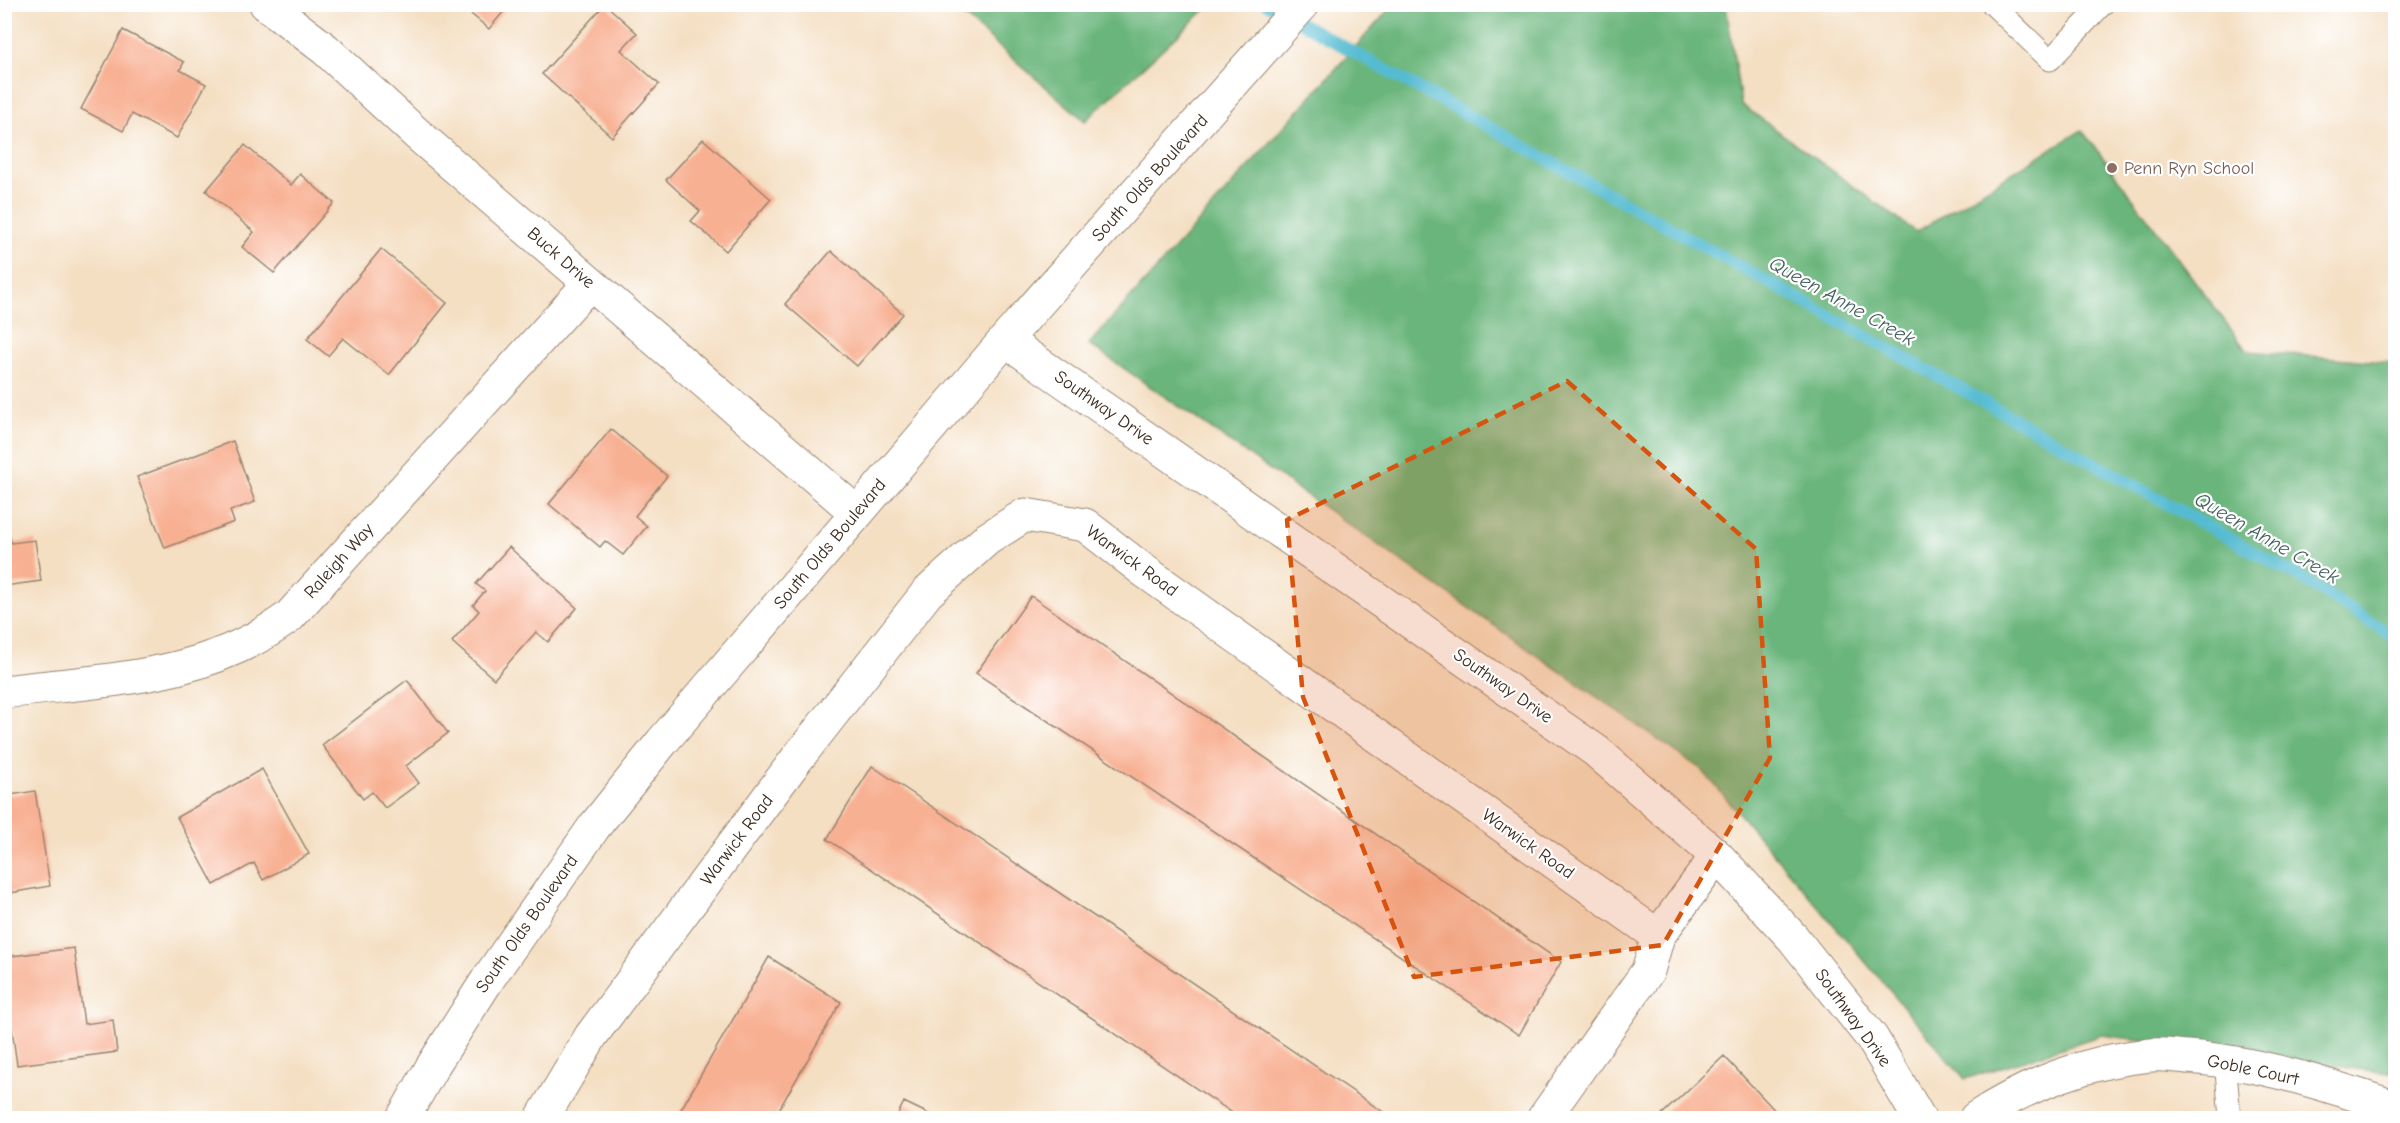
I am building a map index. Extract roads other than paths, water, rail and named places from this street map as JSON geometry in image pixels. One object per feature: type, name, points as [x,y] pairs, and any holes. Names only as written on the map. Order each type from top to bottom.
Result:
[{"type":"street","name":"Buck Drive","points":[[266,4],[325,49],[417,134],[857,513]]},
{"type":"street","name":"South Olds Boulevard","points":[[403,1119],[432,1067],[488,978],[594,827],[662,742],[1005,340],[1303,4]]},
{"type":"street","name":"Raleigh Way","points":[[4,693],[174,671],[218,658],[261,637],[290,617],[590,283]]},
{"type":"street","name":"Southway Drive","points":[[1005,340],[1596,751],[1717,856],[1793,938],[1872,1038],[1919,1119]]},
{"type":"street","name":"Warwick Road","points":[[542,1119],[591,1036],[796,760],[927,593],[987,538],[1024,515],[1085,525],[1143,570],[1658,936]]},
{"type":"street","points":[[1544,1119],[1648,971],[1658,936],[1717,856]]},
{"type":"street","name":"Goble Court","points":[[1976,1119],[2063,1075],[2099,1064],[2152,1055],[2225,1060],[2348,1092],[2396,1108]]},
{"type":"lane","points":[[1992,4],[2050,60],[2103,4]]},
{"type":"lane","points":[[2225,1060],[2230,1119]]},
{"type":"waterway","name":"Queen Anne Creek","points":[[1267,4],[2301,578],[2396,638]]},
{"type":"place","name":"Penn Ryn School","points":[[2112,168]]}]
